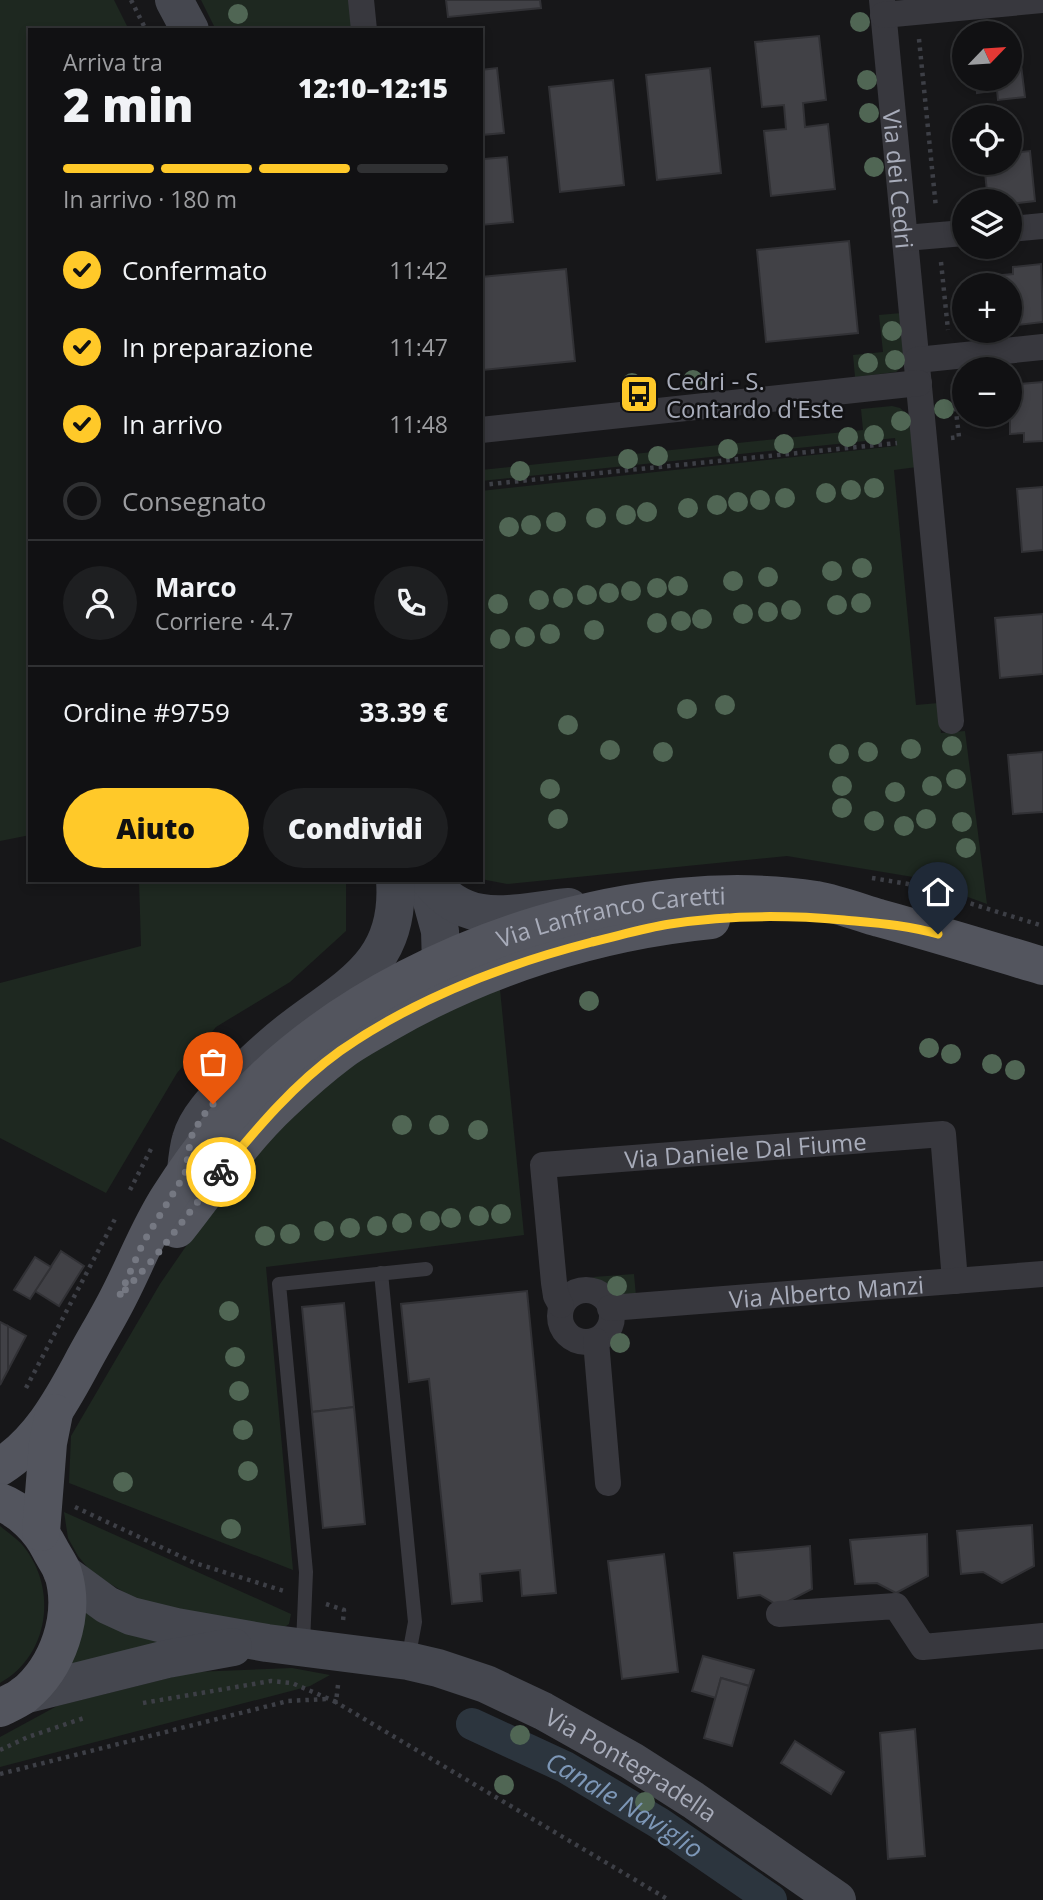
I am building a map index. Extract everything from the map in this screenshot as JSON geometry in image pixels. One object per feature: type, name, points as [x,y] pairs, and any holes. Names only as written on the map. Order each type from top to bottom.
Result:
[{"type":"main road","name":"Via Lanfranco Caretti","points":[[119,1297],[280,1104],[340,1052],[401,1015],[446,976],[528,929],[648,901],[689,896],[774,896],[818,901],[1043,966]]},
{"type":"main road","name":"Via Lanfranco Caretti","points":[[0,1467],[25,1448],[54,1413],[119,1297],[143,1243],[185,1174],[237,1107],[292,1054],[359,1006],[446,976],[535,958],[669,924],[761,917],[815,918],[912,927]]},
{"type":"main road","name":"Via Lanfranco Caretti","points":[[41,1532],[48,1443],[54,1413]]},
{"type":"main road","name":"Via Pontegradella","points":[[0,1502],[10,1506],[41,1532],[62,1572],[68,1601],[65,1629],[50,1665],[12,1702]]},
{"type":"street","points":[[174,0],[189,28]]},
{"type":"street","points":[[361,0],[365,28]]},
{"type":"street","points":[[883,8],[916,12],[1043,0]]},
{"type":"street","name":"Via dei Cedri","points":[[883,8],[951,721]]},
{"type":"street","points":[[1022,228],[1043,226]]},
{"type":"street","points":[[905,238],[951,234]]},
{"type":"street","points":[[483,430],[918,372],[950,357],[1043,347]]},
{"type":"street","points":[[428,882],[440,931],[446,976]]},
{"type":"street","points":[[429,882],[450,903],[477,913],[500,915],[648,901]]},
{"type":"street","points":[[395,896],[400,927],[407,939],[446,976]]},
{"type":"street","points":[[185,1174],[191,1137],[202,1117],[223,1092],[293,1028],[365,974],[387,942],[395,896]]},
{"type":"street","name":"Via Daniele Dal Fiume","points":[[561,1305],[555,1292],[543,1165],[943,1134],[955,1281]]},
{"type":"street","name":"Via Alberto Manzi","points":[[610,1308],[1043,1274]]},
{"type":"street","points":[[585,1290],[594,1291],[603,1296],[610,1308],[611,1322],[607,1332],[596,1341],[583,1343],[569,1337],[561,1327],[561,1305],[569,1295],[585,1290]]},
{"type":"street","points":[[596,1341],[608,1483]]},
{"type":"street","name":"Via Pontegradella","points":[[62,1572],[107,1605],[131,1616],[176,1627],[285,1645],[408,1661],[486,1684],[543,1711],[606,1746],[694,1800],[837,1900]]},
{"type":"street","points":[[779,1614],[896,1606],[923,1647],[1043,1636]]},
{"type":"street","name":"Via Pontegradella","points":[[12,1702],[167,1659],[224,1648],[285,1645]]},
{"type":"lane","points":[[285,1645],[306,1572],[279,1283],[426,1269]]},
{"type":"lane","points":[[382,1273],[415,1622],[408,1661]]},
{"type":"path","points":[[131,0],[145,28]]},
{"type":"path","points":[[483,485],[959,437],[950,357],[951,234],[916,12]]},
{"type":"path","points":[[0,1774],[288,1701],[329,1699],[668,1900]]},
{"type":"shaded area","points":[[0,0],[114,0],[128,28],[28,28],[28,835],[0,841]]},
{"type":"shaded area","points":[[201,0],[352,0],[355,28],[215,28]]},
{"type":"shaded area","points":[[902,313],[904,365],[896,372],[855,377],[853,355],[883,352],[879,315]]},
{"type":"shaded area","points":[[892,406],[900,408],[909,416],[917,467],[894,470],[916,705],[939,703],[941,733],[965,731],[987,904],[913,877],[787,856],[507,884],[483,879],[483,491],[896,446],[895,438],[483,481],[483,470],[863,430],[861,409]]},
{"type":"shaded area","points":[[139,882],[346,882],[346,931],[290,982],[216,1027],[177,1073],[106,1193],[0,1138],[0,983],[141,946]]},
{"type":"shaded area","points":[[499,979],[524,1235],[266,1267],[293,1570],[69,1483],[71,1436],[160,1284],[237,1172],[308,1096],[385,1038]]},
{"type":"shaded area","points":[[634,1274],[636,1296],[619,1297],[609,1285],[593,1277]]},
{"type":"shaded area","points":[[64,1512],[291,1614],[289,1624],[279,1631],[154,1610],[92,1573],[68,1538]]},
{"type":"shaded area","points":[[0,1526],[22,1544],[35,1564],[44,1602],[38,1639],[29,1656],[16,1671],[0,1683]]},
{"type":"shaded area","points":[[83,1600],[194,1642],[65,1669]]},
{"type":"shaded area","points":[[292,1668],[330,1675],[310,1686],[0,1767],[0,1737],[57,1706],[193,1672]]},
{"type":"building","points":[[446,0],[540,0],[541,8],[448,17]]},
{"type":"building","points":[[819,36],[826,100],[803,103],[805,127],[828,124],[835,189],[771,196],[764,131],[786,129],[784,105],[762,107],[755,42]]},
{"type":"building","points":[[497,68],[504,133],[483,135],[483,70]]},
{"type":"building","points":[[710,68],[721,173],[657,180],[646,75]]},
{"type":"building","points":[[1022,73],[1025,97],[998,100],[997,91],[1022,91]]},
{"type":"building","points":[[613,80],[624,185],[560,192],[549,87]]},
{"type":"building","points":[[483,147],[484,159],[507,157],[513,222],[483,225]]},
{"type":"building","points":[[1030,151],[1035,201],[1022,203],[1022,189],[987,189],[985,175],[1022,175],[1022,152]]},
{"type":"building","points":[[849,241],[858,333],[766,342],[757,250]]},
{"type":"building","points":[[1041,264],[1043,322],[1022,325],[1022,273],[1013,273],[1013,267]]},
{"type":"building","points":[[566,269],[575,361],[483,370],[483,277]]},
{"type":"building","points":[[1043,382],[1043,441],[1024,442],[1024,433],[1010,434],[1010,427],[1022,427],[1022,384]]},
{"type":"building","points":[[1043,487],[1043,550],[1022,552],[1017,489]]},
{"type":"building","points":[[1043,614],[1043,674],[1000,678],[995,618]]},
{"type":"building","points":[[1043,752],[1043,812],[1013,814],[1008,755]]},
{"type":"building","points":[[61,1251],[84,1266],[59,1306],[35,1291]]},
{"type":"building","points":[[35,1257],[51,1267],[30,1299],[14,1290]]},
{"type":"building","points":[[527,1291],[556,1593],[522,1596],[520,1570],[480,1574],[482,1601],[452,1604],[429,1379],[409,1382],[401,1304]]},
{"type":"building","points":[[344,1303],[354,1407],[312,1412],[302,1307]]},
{"type":"building","points":[[0,1322],[8,1326],[8,1370],[0,1385]]},
{"type":"building","points":[[8,1326],[26,1336],[8,1370]]},
{"type":"building","points":[[354,1407],[365,1524],[323,1528],[312,1412]]},
{"type":"building","points":[[1032,1525],[1034,1566],[1002,1583],[983,1572],[961,1574],[957,1531]]},
{"type":"building","points":[[927,1534],[928,1576],[896,1593],[877,1583],[855,1584],[850,1540]]},
{"type":"building","points":[[810,1546],[812,1589],[779,1606],[760,1595],[738,1598],[734,1553]]},
{"type":"building","points":[[664,1554],[678,1672],[622,1679],[608,1561]]},
{"type":"building","points":[[703,1656],[754,1670],[749,1686],[721,1678],[716,1698],[692,1691]]},
{"type":"building","points":[[721,1678],[749,1686],[732,1746],[704,1738]]},
{"type":"building","points":[[915,1729],[925,1856],[888,1859],[880,1733]]},
{"type":"building","points":[[795,1741],[844,1772],[831,1794],[781,1763]]},
{"type":"waterway","name":"Canale Naviglio","points":[[472,1724],[565,1767],[659,1823],[771,1900]]},
{"type":"way so far","points":[[213,1104],[191,1137],[185,1174],[143,1243],[119,1297],[155,1257],[221,1172]]},
{"type":"place","name":"Cedri - S. Contardo d'Este","points":[[639,394]]},
{"type":"route","points":[[221,1172],[280,1104],[340,1052],[401,1015],[492,972],[623,934],[669,924],[716,919],[815,918],[912,927],[938,934]]}]
